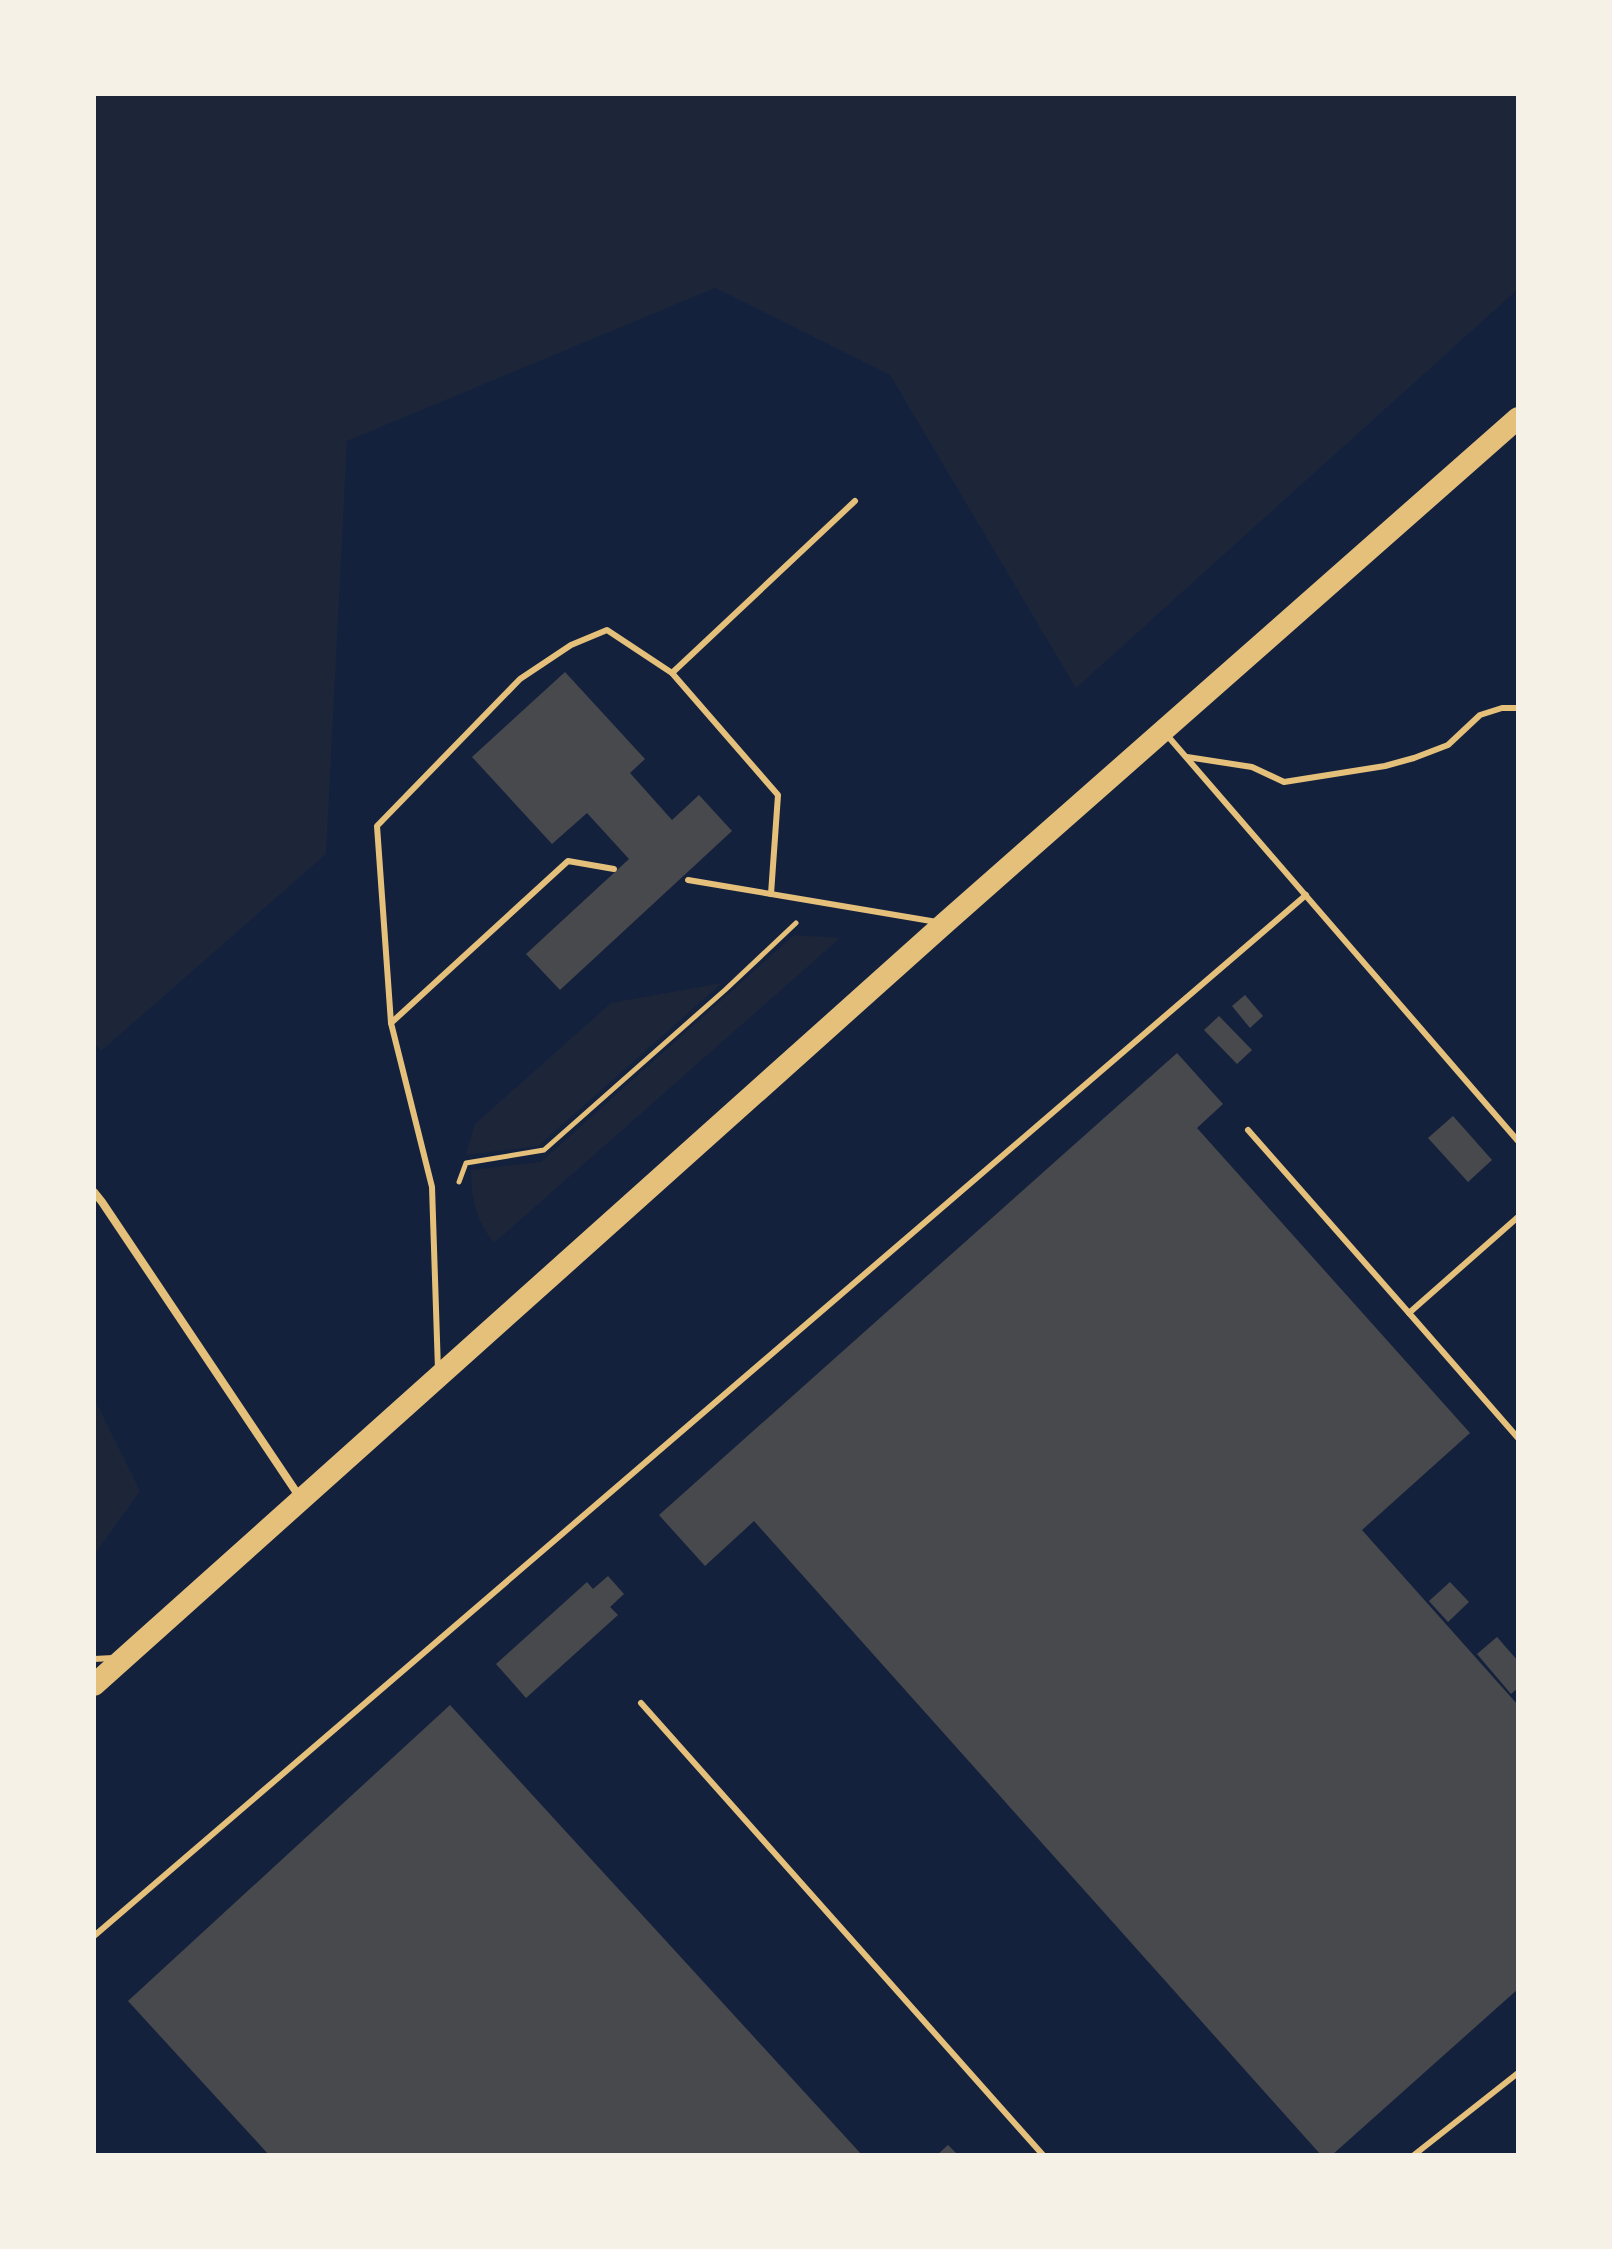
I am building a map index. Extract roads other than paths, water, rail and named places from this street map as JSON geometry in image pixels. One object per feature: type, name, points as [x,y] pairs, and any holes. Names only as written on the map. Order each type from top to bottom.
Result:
[{"type":"highway","points":[[94,1685],[945,923],[1518,418]]},
{"type":"street","points":[[94,1192],[302,1500]]},
{"type":"lane","points":[[672,673],[855,501]]},
{"type":"lane","points":[[438,1378],[432,1187],[391,1023],[377,826],[520,679],[571,645],[607,630],[672,673],[778,795],[771,894]]},
{"type":"lane","points":[[1187,757],[1252,767],[1284,782],[1385,766],[1414,758],[1448,745],[1480,715],[1502,708],[1518,708]]},
{"type":"lane","points":[[1164,731],[1518,1141]]},
{"type":"lane","points":[[391,1023],[568,861],[614,869]]},
{"type":"lane","points":[[688,880],[945,923]]},
{"type":"lane","points":[[94,1936],[1306,895]]},
{"type":"lane","points":[[1248,1130],[1518,1438]]},
{"type":"lane","points":[[1409,1313],[1518,1217]]},
{"type":"lane","points":[[94,1659],[125,1657]]},
{"type":"lane","points":[[641,1703],[1043,2155]]},
{"type":"lane","points":[[1414,2155],[1518,2073]]}]
